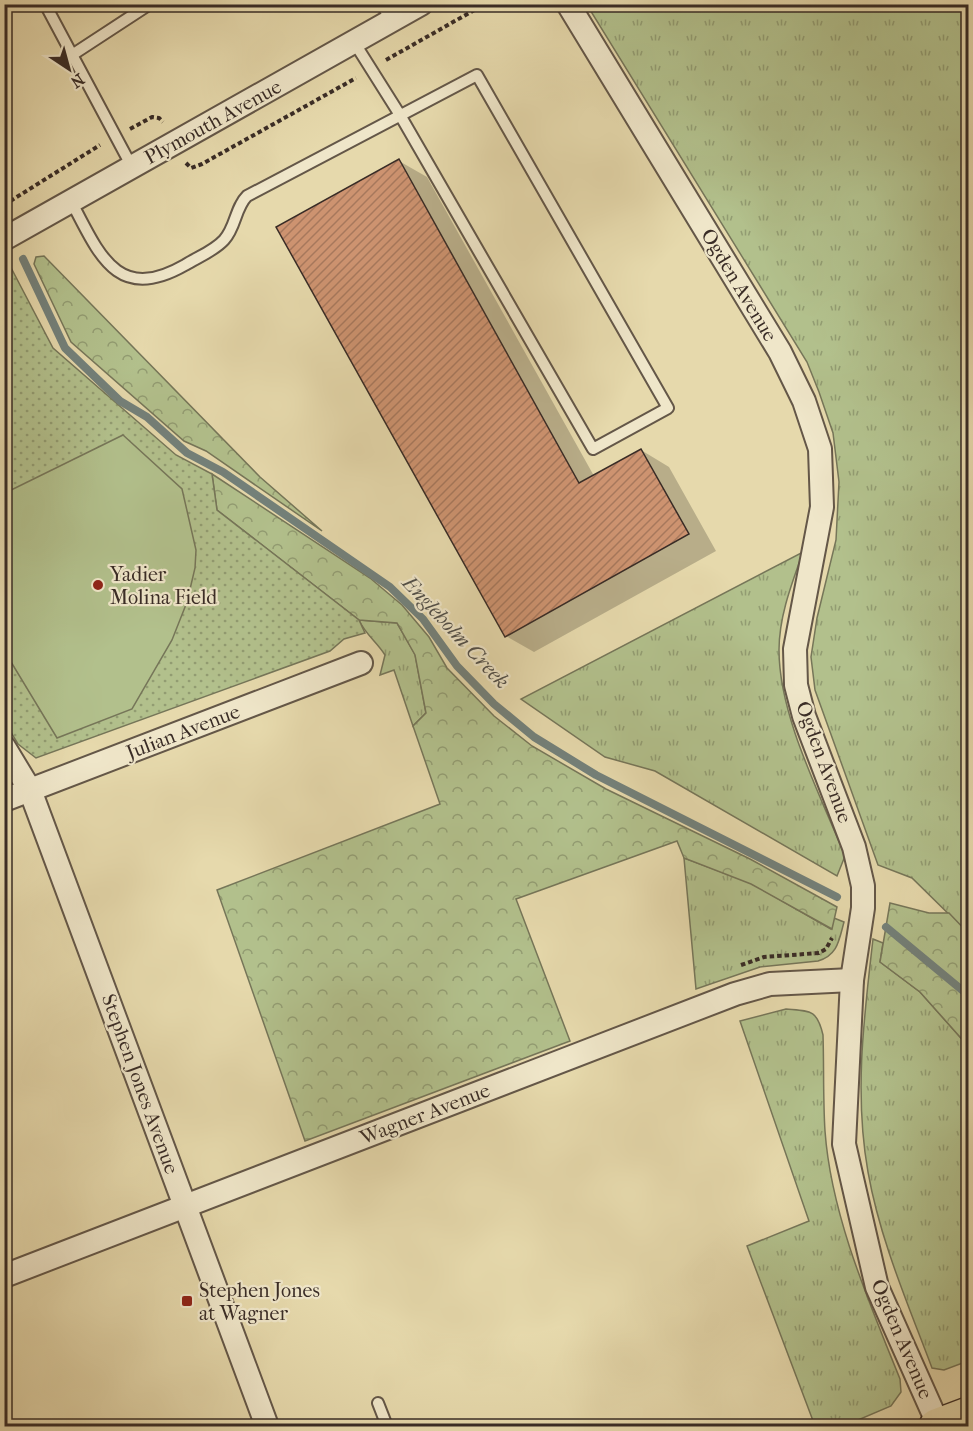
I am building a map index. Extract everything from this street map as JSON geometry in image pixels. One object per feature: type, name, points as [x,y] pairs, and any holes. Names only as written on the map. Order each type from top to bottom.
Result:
[{"type":"main road","points":[[938,1426],[969,1414]]},
{"type":"street","name":"Plymouth Avenue","points":[[4,239],[354,42],[387,13],[421,4]]},
{"type":"street","name":"Ogden Avenue","points":[[568,4],[780,352],[804,401],[820,449],[822,507],[797,637],[796,685],[804,716],[861,866],[863,908],[852,980],[844,1144],[877,1287],[938,1426]]},
{"type":"street","name":"Julian Avenue","points":[[4,800],[361,663]]},
{"type":"street","name":"Stephen Jones Avenue","points":[[4,747],[30,790],[267,1426]]},
{"type":"street","name":"Wagner Avenue","points":[[4,1276],[735,994],[770,984],[852,980]]},
{"type":"lane","points":[[45,4],[132,167]]},
{"type":"lane","points":[[72,54],[150,4]]},
{"type":"lane","points":[[71,201],[90,237],[108,262],[125,275],[138,280],[154,280],[217,246],[226,238],[239,204],[248,196],[400,116],[477,75],[669,408],[594,449],[400,116],[354,42]]},
{"type":"lane","points":[[378,1403],[387,1426]]},
{"type":"path","points":[[387,60],[485,4]]},
{"type":"path","points":[[184,159],[188,167],[202,164],[353,79]]},
{"type":"path","points":[[129,130],[152,117],[159,118],[167,129]]},
{"type":"path","points":[[4,205],[105,143]]},
{"type":"green space","points":[[587,5],[968,5],[968,933],[912,878],[878,865],[815,690],[811,657],[817,618],[836,540],[839,482],[833,433],[807,362]]},
{"type":"green space","points":[[44,256],[260,477],[322,531],[206,451],[184,441],[71,342],[34,264],[36,257]]},
{"type":"green space","points":[[7,260],[53,348],[176,455],[212,474],[217,510],[359,620],[365,633],[344,639],[330,651],[36,758],[18,744],[4,721],[4,262]]},
{"type":"green space","name":"Yadier Molina Field","points":[[123,435],[182,489],[196,550],[195,568],[187,602],[172,640],[132,709],[57,738],[5,652],[5,493]]},
{"type":"green space","points":[[212,474],[370,578],[402,605],[429,637],[447,668],[494,716],[532,746],[606,789],[750,859],[837,907],[832,929],[751,884],[684,858],[677,841],[516,899],[570,1041],[305,1141],[217,890],[440,804],[413,726],[426,713],[415,655],[397,623],[359,620],[217,510]]},
{"type":"green space","points":[[803,552],[781,625],[779,650],[781,675],[793,728],[845,856],[837,876],[655,771],[605,757],[521,699]]},
{"type":"green space","points":[[359,620],[397,623],[415,654],[426,713],[413,726],[394,670],[380,675],[385,655],[364,630]]},
{"type":"green space","points":[[684,858],[751,883],[831,929],[834,918],[844,922],[837,946],[830,955],[818,961],[760,967],[696,989]]},
{"type":"green space","points":[[890,903],[929,913],[949,913],[968,933],[968,1046],[920,992],[880,962]]},
{"type":"green space","points":[[873,939],[883,943],[880,962],[920,992],[968,1046],[968,1361],[944,1370],[932,1368],[904,1296],[887,1247],[868,1172],[861,1085],[864,1026]]},
{"type":"green space","points":[[786,1009],[807,1011],[815,1016],[821,1026],[825,1131],[835,1194],[853,1258],[900,1379],[901,1392],[891,1406],[844,1426],[815,1426],[747,1246],[809,1221],[740,1021]]},
{"type":"building","points":[[399,159],[579,483],[641,449],[689,534],[505,637],[276,227]]},
{"type":"waterway","name":"Engleholm Creek","points":[[23,259],[65,348],[120,401],[147,417],[187,453],[223,472],[390,587],[423,619],[457,666],[494,704],[534,737],[596,775],[837,897]]},
{"type":"waterway","name":"Engleholm Creek","points":[[886,927],[968,995]]},
{"type":"place","name":"Yadier Molina Field","points":[[98,585]]},
{"type":"place","name":"Stephen Jones at Wagner","points":[[187,1301]]}]
